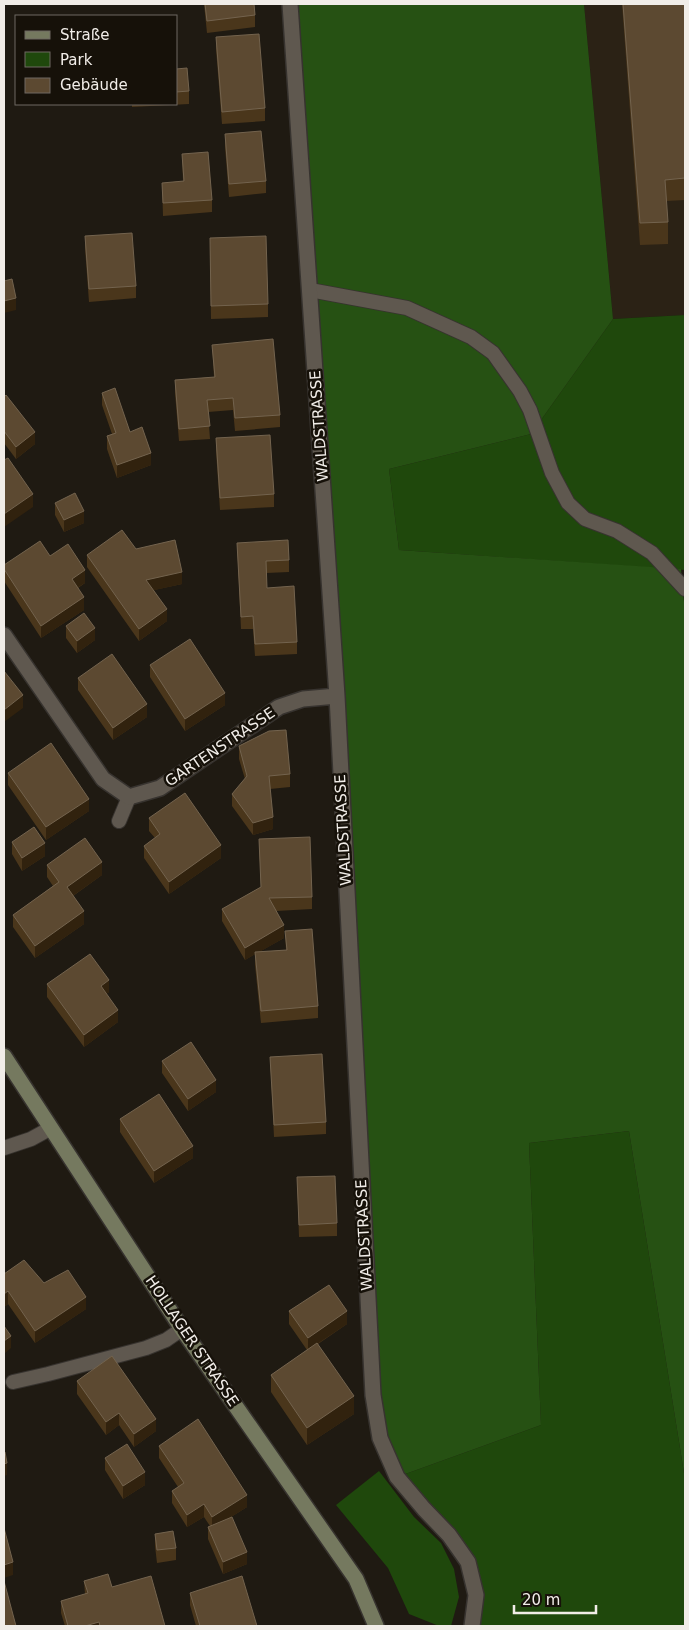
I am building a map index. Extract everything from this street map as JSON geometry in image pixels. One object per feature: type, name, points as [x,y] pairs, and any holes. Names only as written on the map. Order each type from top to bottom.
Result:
[{"type":"main road","name":"HOLLAGER STRASSE","points":[[4,1056],[182,1329],[356,1579],[376,1626]]},
{"type":"street","name":"WALDSTRASSE","points":[[290,4],[337,696],[373,1395],[380,1438],[397,1477],[449,1535],[468,1562],[476,1595],[472,1626]]},
{"type":"street","points":[[4,635],[103,779],[129,797]]},
{"type":"street","name":"GARTENSTRASSE","points":[[129,797],[160,788],[279,707],[303,699],[337,696]]},
{"type":"lane","points":[[310,290],[407,308],[471,337],[493,353],[520,391],[530,410],[552,473],[568,503],[585,519],[617,532],[652,553],[685,589]]},
{"type":"lane","points":[[118,821],[129,797]]},
{"type":"lane","points":[[4,1148],[31,1139],[50,1128]]},
{"type":"lane","points":[[13,1382],[146,1348],[166,1340],[182,1329]]},
{"type":"shaded area","points":[[584,4],[685,4],[685,315],[613,319]]},
{"type":"green space","points":[[289,4],[584,4],[613,319],[531,434],[389,469],[399,550],[681,569],[685,613],[685,1479],[629,1131],[529,1143],[541,1425],[397,1477],[380,1438]]},
{"type":"green space","points":[[685,315],[685,570],[399,550],[389,469],[531,434],[613,319]]},
{"type":"green space","points":[[629,1131],[685,1479],[685,1626],[472,1626],[468,1562],[397,1477],[541,1425],[529,1143]]},
{"type":"green space","points":[[379,1471],[414,1517],[441,1543],[454,1569],[459,1597],[451,1626],[439,1626],[409,1614],[388,1568],[336,1505]]},
{"type":"building","points":[[205,4],[254,4],[255,15],[207,21]]},
{"type":"building","points":[[623,4],[685,4],[685,178],[665,180],[668,222],[640,223]]},
{"type":"building","points":[[259,34],[265,108],[222,112],[216,37]]},
{"type":"building","points":[[187,68],[189,91],[178,92],[178,69]]},
{"type":"building","points":[[261,131],[266,181],[229,184],[225,134]]},
{"type":"building","points":[[208,152],[212,200],[163,203],[162,183],[184,181],[182,154]]},
{"type":"building","points":[[132,233],[136,286],[89,289],[85,236]]},
{"type":"building","points":[[266,236],[268,304],[211,306],[210,238]]},
{"type":"building","points":[[12,279],[16,298],[4,301],[4,281]]},
{"type":"building","points":[[273,339],[280,415],[235,418],[233,398],[207,400],[210,426],[179,429],[175,380],[215,377],[212,345]]},
{"type":"building","points":[[115,388],[130,432],[142,427],[151,453],[117,465],[107,436],[116,433],[102,393]]},
{"type":"building","points":[[6,395],[35,432],[16,447],[4,431],[4,397]]},
{"type":"building","points":[[270,435],[274,494],[220,498],[216,438]]},
{"type":"building","points":[[8,458],[33,494],[4,514],[4,460]]},
{"type":"building","points":[[75,493],[84,511],[64,520],[55,503]]},
{"type":"building","points":[[122,530],[136,549],[175,540],[182,572],[146,580],[167,609],[139,629],[87,555]]},
{"type":"building","points":[[288,540],[289,560],[266,561],[267,588],[294,586],[297,642],[255,644],[253,616],[241,617],[237,543]]},
{"type":"building","points":[[40,541],[50,556],[68,544],[85,570],[72,579],[84,597],[41,626],[4,569],[4,565]]},
{"type":"building","points":[[84,613],[95,628],[77,641],[66,626]]},
{"type":"building","points":[[190,639],[225,693],[185,719],[150,665]]},
{"type":"building","points":[[112,654],[147,704],[113,728],[78,678]]},
{"type":"building","points":[[4,671],[23,695],[4,710]]},
{"type":"building","points":[[286,730],[290,774],[269,776],[273,817],[253,823],[232,794],[247,776],[239,746],[269,731]]},
{"type":"building","points":[[51,743],[89,799],[46,827],[8,773]]},
{"type":"building","points":[[185,793],[221,845],[169,882],[144,846],[160,834],[149,818]]},
{"type":"building","points":[[34,827],[45,843],[22,858],[12,842]]},
{"type":"building","points":[[310,837],[312,897],[269,898],[284,925],[245,948],[222,909],[261,887],[259,839]]},
{"type":"building","points":[[85,838],[102,862],[67,887],[84,911],[35,946],[13,915],[59,882],[47,865]]},
{"type":"building","points":[[312,929],[318,1006],[261,1011],[255,952],[287,950],[285,931]]},
{"type":"building","points":[[90,954],[109,980],[101,986],[118,1010],[84,1035],[47,984]]},
{"type":"building","points":[[191,1042],[216,1080],[188,1099],[162,1061]]},
{"type":"building","points":[[322,1054],[326,1122],[274,1125],[270,1057]]},
{"type":"building","points":[[159,1094],[193,1146],[154,1171],[120,1119]]},
{"type":"building","points":[[335,1176],[337,1223],[299,1225],[297,1177]]},
{"type":"building","points":[[24,1260],[44,1283],[68,1270],[86,1297],[35,1331],[8,1291],[4,1294],[4,1274]]},
{"type":"building","points":[[329,1285],[347,1311],[308,1338],[289,1311]]},
{"type":"building","points":[[4,1326],[11,1336],[4,1341]]},
{"type":"building","points":[[317,1343],[354,1396],[307,1428],[271,1375]]},
{"type":"building","points":[[112,1356],[156,1419],[134,1434],[119,1413],[106,1422],[77,1381]]},
{"type":"building","points":[[198,1419],[247,1495],[212,1517],[204,1504],[187,1515],[172,1491],[184,1483],[159,1446]]},
{"type":"building","points":[[127,1444],[145,1472],[123,1486],[105,1458]]},
{"type":"building","points":[[4,1452],[7,1463],[4,1464]]},
{"type":"building","points":[[232,1517],[247,1552],[223,1562],[208,1527]]},
{"type":"building","points":[[4,1528],[13,1562],[4,1565]]},
{"type":"building","points":[[173,1531],[176,1548],[157,1550],[155,1534]]},
{"type":"building","points":[[108,1574],[112,1587],[151,1576],[165,1626],[100,1626],[99,1622],[85,1626],[68,1626],[61,1601],[88,1593],[84,1581]]},
{"type":"building","points":[[242,1576],[257,1626],[200,1626],[190,1593]]},
{"type":"building","points":[[4,1581],[16,1626],[4,1626]]}]
